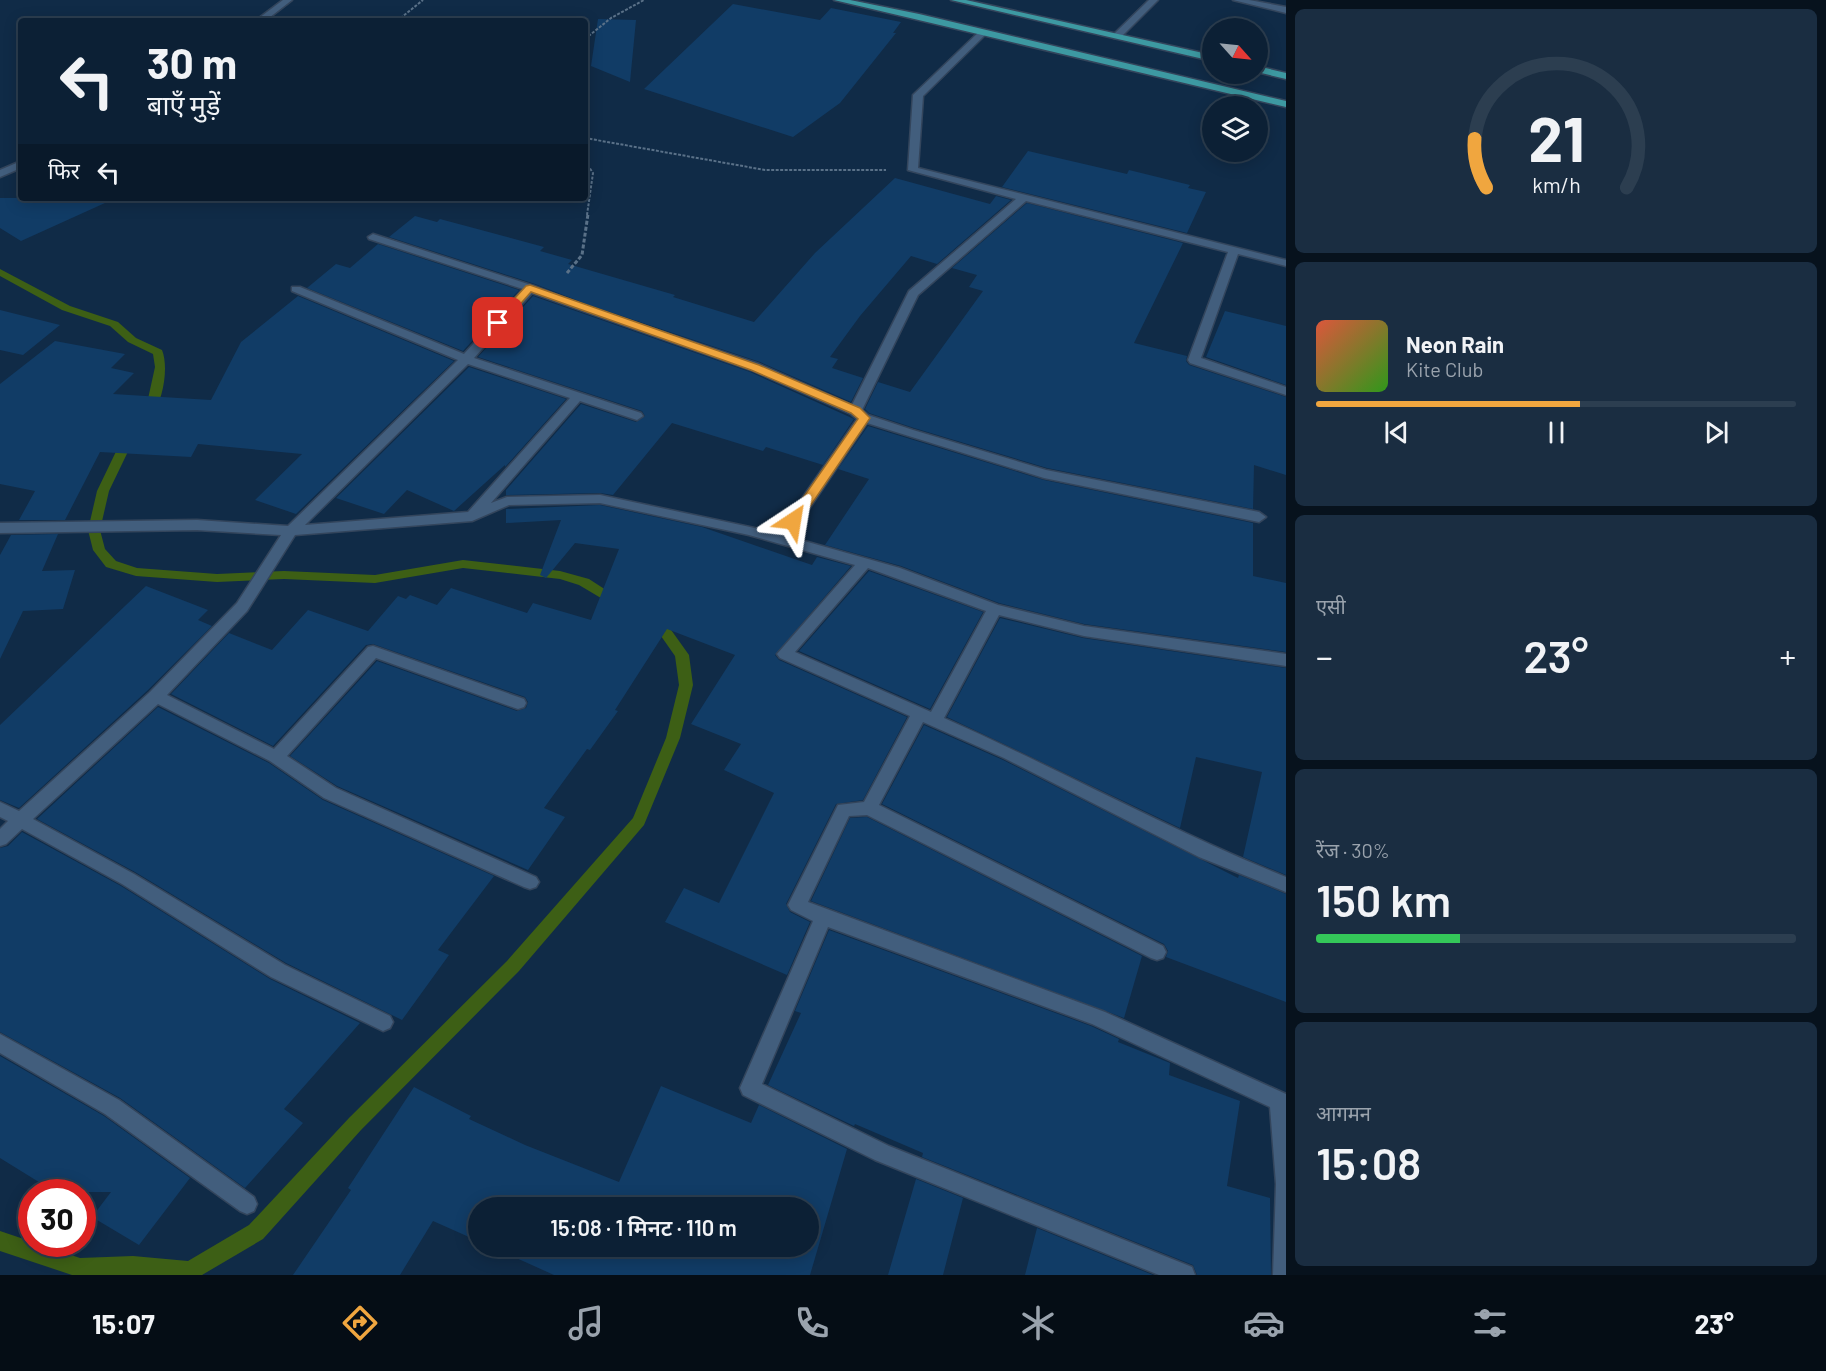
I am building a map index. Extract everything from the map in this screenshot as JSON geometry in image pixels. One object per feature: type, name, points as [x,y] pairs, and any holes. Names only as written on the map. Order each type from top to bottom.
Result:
[{"type":"main road","points":[[838,0],[984,32],[1286,104]]},
{"type":"main road","points":[[955,0],[1202,56]]},
{"type":"main road","points":[[1268,72],[1286,76]]},
{"type":"street","points":[[263,18],[288,0]]},
{"type":"street","points":[[1117,36],[1154,0]]},
{"type":"street","points":[[1237,0],[1286,10]]},
{"type":"street","points":[[984,32],[918,95],[914,170],[997,190],[1022,199],[1286,263]]},
{"type":"street","points":[[4,172],[18,165]]},
{"type":"street","points":[[781,539],[860,414],[913,293],[1022,199]]},
{"type":"street","points":[[373,237],[530,288],[755,367],[860,414],[1044,474],[1259,517]]},
{"type":"street","points":[[1234,251],[1194,360],[1286,391]]},
{"type":"street","points":[[0,839],[156,696],[242,607],[291,531],[465,359],[530,288]]},
{"type":"street","points":[[296,289],[465,359],[637,416]]},
{"type":"street","points":[[472,516],[579,395]]},
{"type":"street","points":[[0,528],[197,525],[291,531],[472,516],[507,501],[600,499],[748,530],[866,562],[896,571],[995,609],[1084,631],[1286,660]]},
{"type":"street","points":[[866,562],[785,654],[1010,754],[1205,852],[1286,885]]},
{"type":"street","points":[[869,808],[995,609]]},
{"type":"street","points":[[276,757],[373,651],[518,703]]},
{"type":"street","points":[[156,696],[276,757],[330,793],[530,882]]},
{"type":"street","points":[[1157,952],[869,808],[844,810],[797,905],[823,917],[1098,1018],[1281,1101],[1286,1184],[1284,1275]]},
{"type":"street","points":[[0,809],[128,879],[278,971],[383,1022]]},
{"type":"street","points":[[823,917],[750,1088],[879,1152],[988,1197],[1097,1237],[1184,1275]]},
{"type":"street","points":[[0,1043],[112,1107],[247,1204]]},
{"type":"path","points":[[401,18],[423,0]]},
{"type":"path","points":[[588,37],[611,18],[644,0]]},
{"type":"path","points":[[588,139],[765,170],[914,170]]},
{"type":"path","points":[[545,294],[582,255],[593,173],[588,165]]},
{"type":"building","points":[[733,4],[820,20],[831,8],[901,22],[893,33],[896,33],[840,103],[793,137],[644,89]]},
{"type":"building","points":[[598,19],[636,20],[630,82],[591,66]]},
{"type":"building","points":[[1028,151],[1127,174],[1129,170],[1190,185],[1188,188],[1206,192],[1187,233],[1002,187]]},
{"type":"building","points":[[895,178],[990,204],[996,196],[1011,200],[937,264],[911,256],[860,316],[830,357],[838,359],[832,368],[863,378],[851,402],[760,362],[589,305],[535,284],[389,237],[415,216],[437,222],[440,219],[544,247],[540,251],[572,260],[568,264],[675,295],[673,297],[754,322],[815,253]]},
{"type":"building","points":[[0,198],[18,198],[18,201],[109,201],[21,241],[0,228]]},
{"type":"building","points":[[1027,203],[1183,243],[1134,343],[1187,356],[1186,361],[1189,365],[1286,397],[1286,475],[1254,465],[1253,509],[1047,468],[914,428],[869,413],[865,409],[878,382],[910,392],[983,291],[969,287],[977,275],[952,268]]},
{"type":"building","points":[[378,244],[519,290],[463,351],[307,288],[336,264],[350,268]]},
{"type":"building","points":[[298,296],[454,361],[296,514],[255,500],[302,454],[198,444],[191,457],[100,452],[65,520],[19,520],[35,491],[0,484],[0,384],[55,341],[125,354],[111,368],[134,373],[113,394],[211,400],[241,342]]},
{"type":"building","points":[[533,296],[750,372],[854,419],[823,465],[766,447],[763,451],[672,423],[613,495],[600,493],[506,495],[506,490],[581,404],[636,422],[645,416],[642,411],[478,357]]},
{"type":"building","points":[[0,310],[60,325],[23,355],[0,350]]},
{"type":"building","points":[[1225,311],[1286,326],[1286,385],[1206,357]]},
{"type":"building","points":[[469,367],[566,399],[505,467],[505,465],[454,511],[407,490],[384,514],[336,498]]},
{"type":"building","points":[[868,426],[1044,480],[1253,523],[1253,576],[1286,583],[1286,652],[1084,624],[999,603],[901,566],[825,545],[869,479],[838,469]]},
{"type":"building","points":[[600,505],[702,527],[812,565],[817,557],[851,566],[775,655],[779,660],[907,717],[863,800],[836,804],[786,904],[790,912],[810,922],[787,975],[665,922],[684,888],[719,903],[774,793],[724,770],[741,744],[691,724],[735,655],[667,629],[615,710],[618,711],[544,808],[565,817],[528,870],[337,786],[290,756],[377,661],[517,711],[526,708],[528,702],[525,697],[373,644],[366,645],[273,746],[171,694],[229,633],[272,650],[308,610],[368,631],[398,596],[406,599],[410,595],[437,605],[451,588],[527,613],[533,603],[591,620],[619,549],[575,543],[546,578],[540,575],[561,520],[506,523],[506,509]]},
{"type":"building","points":[[58,534],[42,571],[75,570],[63,609],[23,611],[0,659],[0,555],[11,535]]},
{"type":"building","points":[[869,571],[983,612],[930,709],[799,651]]},
{"type":"building","points":[[146,586],[208,610],[198,620],[212,626],[148,690],[19,808],[0,800],[0,725]]},
{"type":"building","points":[[1000,618],[1083,638],[1286,668],[1286,875],[1243,857],[1262,772],[1196,757],[1180,828],[947,717]]},
{"type":"building","points":[[158,707],[269,763],[323,800],[494,876],[438,950],[449,955],[402,1020],[286,963],[135,872],[37,819]]},
{"type":"building","points":[[924,725],[1003,760],[1238,878],[1239,875],[1286,894],[1286,1002],[1166,957],[1168,951],[1164,944],[882,804]]},
{"type":"building","points":[[867,817],[1142,956],[1124,1018],[811,901],[850,818]]},
{"type":"building","points":[[22,832],[121,886],[270,979],[360,1023],[284,1109],[303,1123],[245,1188],[120,1098],[0,1032],[0,848],[8,846]]},
{"type":"building","points":[[829,930],[1091,1026],[1119,1039],[1118,1042],[1170,1063],[1169,1075],[1240,1101],[1227,1186],[1270,1198],[1271,1275],[1197,1275],[1193,1265],[922,1157],[923,1153],[855,1124],[854,1126],[768,1085],[801,1013],[795,1011]]},
{"type":"building","points":[[0,1056],[104,1116],[190,1178],[139,1245],[96,1219],[96,1212],[111,1192],[96,1192],[96,1179],[34,1179],[0,1158]]},
{"type":"building","points":[[661,1086],[751,1123],[759,1105],[847,1149],[819,1244],[819,1197],[468,1197],[468,1237],[433,1221],[400,1275],[293,1275],[351,1190],[348,1188],[414,1087],[471,1116],[469,1119],[525,1145],[619,1182]]},
{"type":"building","points":[[916,1179],[963,1198],[943,1275],[888,1275]]},
{"type":"building","points":[[1037,1228],[1153,1275],[1025,1275]]},
{"type":"building","points":[[514,1257],[815,1257],[810,1275],[554,1275]]},
{"type":"waterway","points":[[0,272],[66,308],[114,324],[132,340],[158,352],[160,367],[152,408],[148,413]]},
{"type":"waterway","points":[[129,437],[103,491],[94,530],[99,550],[111,564],[136,572],[217,578],[284,575],[375,579],[463,564],[560,575],[584,582],[616,601]]},
{"type":"waterway","points":[[0,1241],[80,1268],[133,1266],[190,1271],[256,1232],[355,1124],[513,966],[639,821],[673,738],[686,685],[682,655],[659,623],[654,621]]},
{"type":"route","points":[[498,323],[530,288],[584,309],[755,367],[855,411],[864,418],[793,521]]}]
